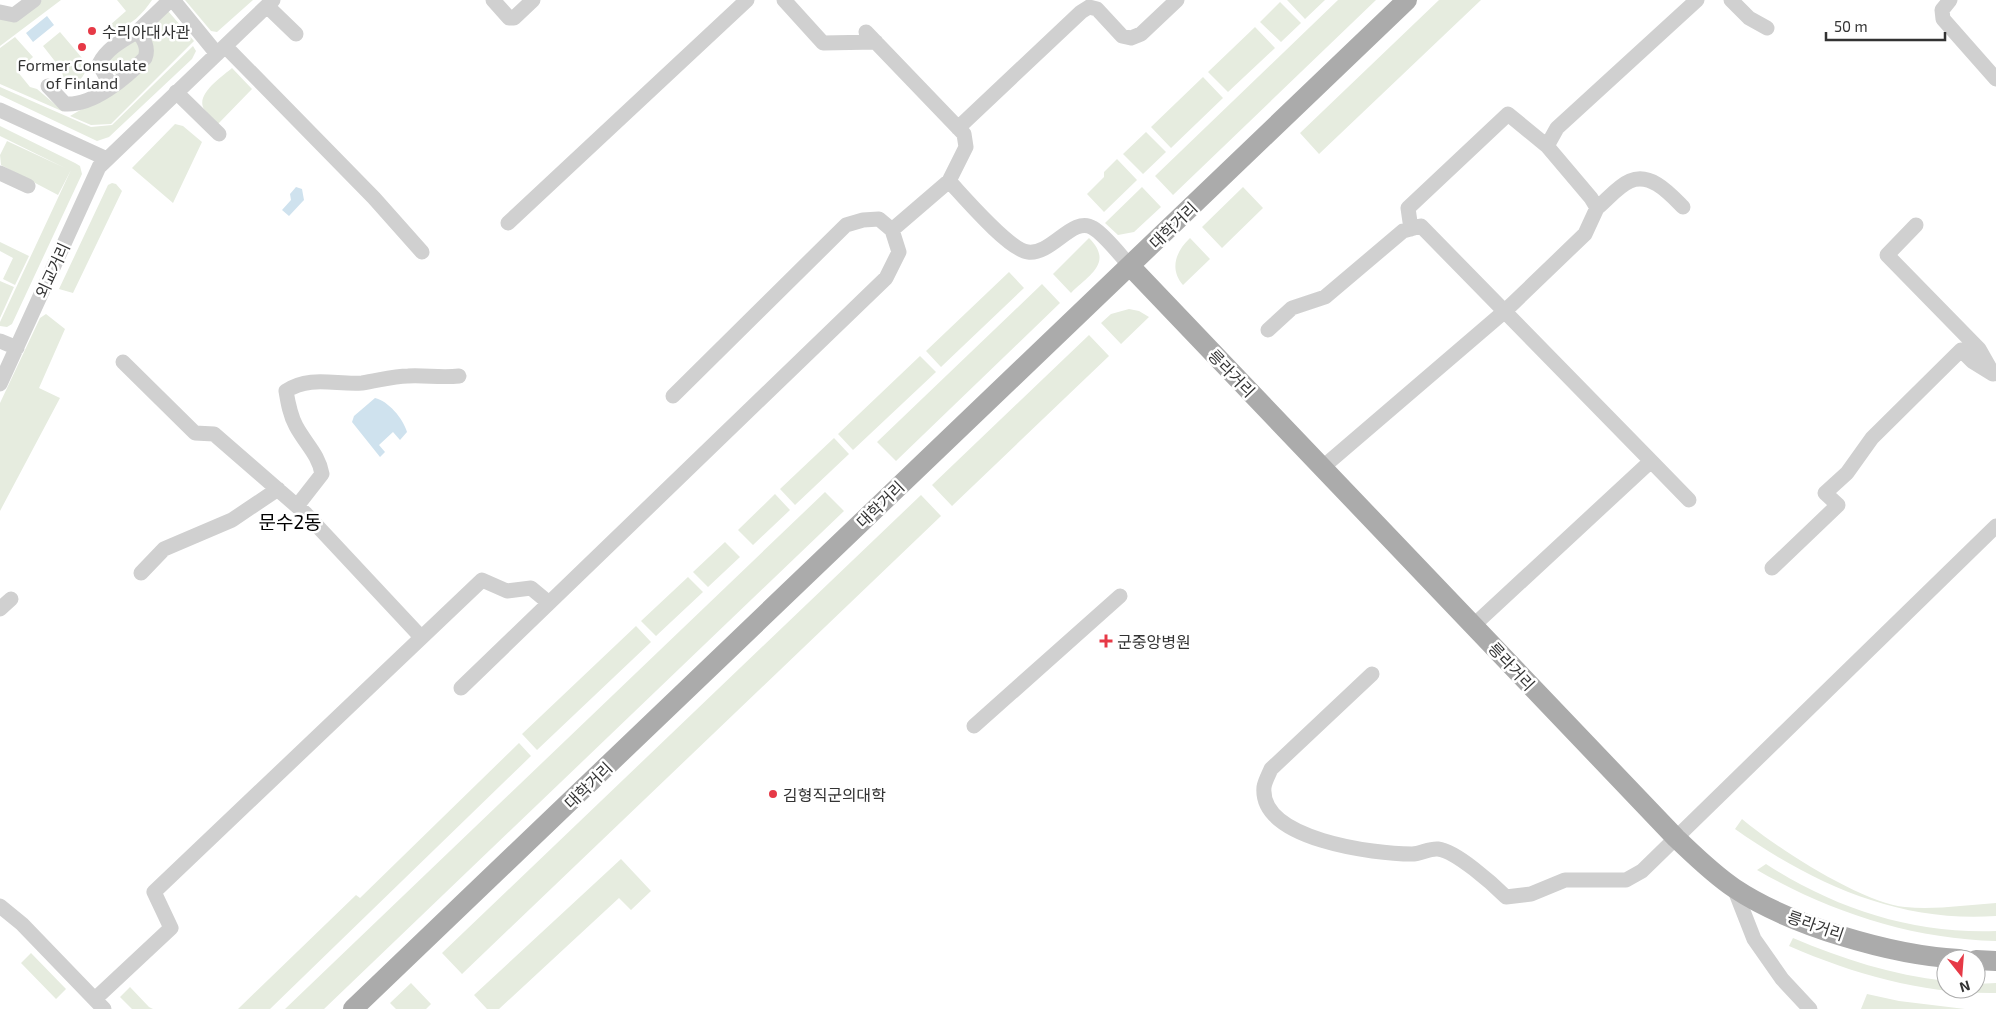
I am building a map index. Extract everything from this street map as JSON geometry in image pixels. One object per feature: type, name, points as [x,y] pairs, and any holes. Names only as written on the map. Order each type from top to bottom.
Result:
[{"type":"main road","name":"대학거리","points":[[354,1009],[1407,0]]},
{"type":"main road","name":"릉라거리","points":[[1130,266],[1676,838],[1734,888],[1790,918],[1878,946],[1936,955]]},
{"type":"street","points":[[0,12],[14,15],[34,0]]},
{"type":"street","points":[[111,86],[99,64],[103,56],[110,48],[138,31],[171,0],[374,198],[422,252]]},
{"type":"street","points":[[493,0],[510,18],[514,18],[533,0]]},
{"type":"street","points":[[508,223],[747,0]]},
{"type":"street","points":[[784,0],[823,43],[871,37],[964,134],[966,147],[949,181],[892,230]]},
{"type":"street","points":[[958,128],[1081,12],[1089,7],[1097,9],[1122,36],[1131,38],[1141,34],[1177,0]]},
{"type":"street","points":[[1546,146],[1557,128],[1697,0]]},
{"type":"street","points":[[1731,0],[1749,18],[1767,28]]},
{"type":"street","points":[[1950,0],[1942,10],[1943,19],[1996,79]]},
{"type":"street","points":[[270,3],[296,34]]},
{"type":"street","name":"외교거리","points":[[0,384],[99,168],[270,3]]},
{"type":"street","points":[[48,86],[65,104],[76,105],[111,86],[145,58],[146,44],[138,31]]},
{"type":"street","points":[[176,92],[219,134]]},
{"type":"street","points":[[0,110],[107,159]]},
{"type":"street","points":[[1412,229],[1408,208],[1508,114],[1546,146],[1591,198],[1597,208]]},
{"type":"street","points":[[0,173],[28,186]]},
{"type":"street","points":[[949,181],[1014,247],[1028,252],[1045,250],[1069,231],[1082,225],[1092,227],[1130,266]]},
{"type":"street","points":[[1323,467],[1505,311],[1585,234],[1597,208],[1631,181],[1645,181],[1662,186],[1683,207]]},
{"type":"street","points":[[462,688],[886,278],[900,252],[892,230],[879,219],[863,220],[846,225],[673,396]]},
{"type":"street","points":[[1916,225],[1887,254],[1979,349],[1995,375]]},
{"type":"street","points":[[1268,330],[1292,308],[1325,297],[1403,231],[1421,226],[1689,500]]},
{"type":"street","points":[[0,341],[17,348]]},
{"type":"street","points":[[1772,568],[1838,505],[1825,493],[1847,473],[1872,438],[1961,350],[1972,361],[1995,375]]},
{"type":"street","points":[[123,362],[195,433],[214,434],[297,506],[421,637]]},
{"type":"street","points":[[297,506],[322,474],[320,463],[295,425],[288,405],[286,391],[295,385],[325,380],[360,383],[408,376],[443,378],[459,376]]},
{"type":"street","points":[[1474,625],[1651,461]]},
{"type":"street","points":[[141,573],[164,549],[232,520],[278,489]]},
{"type":"street","points":[[1372,674],[1271,769],[1264,786],[1266,799],[1277,818],[1302,834],[1353,849],[1414,854],[1438,849],[1452,855],[1487,879],[1506,897],[1531,894],[1565,880],[1626,880],[1642,871],[1996,526]]},
{"type":"street","points":[[0,906],[22,924],[99,1004],[171,928],[154,892],[482,580],[507,591],[531,588],[549,603]]},
{"type":"street","points":[[974,726],[1120,596]]},
{"type":"street","points":[[1734,888],[1754,939],[1782,979],[1810,1009]]},
{"type":"shaded area","points":[[42,0],[61,0],[0,46],[0,18],[25,13]]},
{"type":"shaded area","points":[[117,0],[152,0],[136,19],[114,32],[109,26],[126,11]]},
{"type":"shaded area","points":[[185,0],[253,0],[217,32],[211,31]]},
{"type":"shaded area","points":[[1287,0],[1325,0],[1305,19]]},
{"type":"shaded area","points":[[1338,0],[1376,0],[1173,195],[1155,176]]},
{"type":"shaded area","points":[[1439,0],[1481,0],[1319,154],[1300,133]]},
{"type":"shaded area","points":[[1280,2],[1301,23],[1281,42],[1260,22]]},
{"type":"shaded area","points":[[168,11],[194,41],[111,124],[91,125],[70,116],[115,90],[150,59],[145,35]]},
{"type":"shaded area","points":[[1255,27],[1275,48],[1228,92],[1208,72]]},
{"type":"shaded area","points":[[60,32],[88,65],[80,80],[66,86],[61,69],[43,46]]},
{"type":"shaded area","points":[[15,37],[33,57],[17,71],[30,87],[37,89],[64,112],[0,84],[0,48]]},
{"type":"shaded area","points":[[136,40],[142,53],[117,75],[110,70],[106,63],[122,47]]},
{"type":"shaded area","points":[[193,46],[196,51],[192,59],[109,137],[97,141],[0,95],[0,87],[91,127],[112,125]]},
{"type":"shaded area","points":[[232,68],[252,89],[218,124],[204,109],[203,97],[211,86]]},
{"type":"shaded area","points":[[1203,77],[1223,98],[1171,148],[1151,127]]},
{"type":"shaded area","points":[[175,124],[183,126],[202,142],[173,203],[132,168]]},
{"type":"shaded area","points":[[0,126],[75,163],[80,166],[82,174],[12,324],[7,327],[0,326],[0,322],[71,170],[58,195],[1,165],[0,155],[7,141],[65,168],[0,136]]},
{"type":"shaded area","points":[[1146,132],[1166,152],[1143,174],[1123,154]]},
{"type":"shaded area","points":[[1117,159],[1137,180],[1104,212],[1087,194],[1104,177],[1104,172]]},
{"type":"shaded area","points":[[116,184],[122,191],[73,293],[59,289],[108,185]]},
{"type":"shaded area","points":[[1142,187],[1161,207],[1134,232],[1118,235],[1105,223]]},
{"type":"shaded area","points":[[1243,187],[1263,208],[1222,248],[1202,227]]},
{"type":"shaded area","points":[[1089,238],[1096,247],[1099,262],[1091,274],[1071,293],[1053,274]]},
{"type":"shaded area","points":[[1190,238],[1210,259],[1183,285],[1176,273],[1176,260],[1181,249]]},
{"type":"shaded area","points":[[0,242],[29,256],[15,285],[3,279],[13,258],[0,251]]},
{"type":"shaded area","points":[[1009,272],[1024,288],[941,367],[926,351]]},
{"type":"shaded area","points":[[0,281],[14,287],[0,318]]},
{"type":"shaded area","points":[[1042,284],[1060,303],[896,461],[877,442]]},
{"type":"shaded area","points":[[1129,309],[1139,311],[1149,317],[1121,344],[1101,323],[1111,314]]},
{"type":"shaded area","points":[[46,314],[65,329],[39,388],[60,398],[0,511],[0,403],[40,318]]},
{"type":"shaded area","points":[[1089,335],[1109,356],[952,506],[932,485]]},
{"type":"shaded area","points":[[920,356],[936,372],[853,450],[838,434]]},
{"type":"shaded area","points":[[834,438],[849,454],[795,505],[780,489]]},
{"type":"shaded area","points":[[825,492],[844,511],[324,1009],[285,1009]]},
{"type":"shaded area","points":[[775,494],[790,510],[753,545],[738,530]]},
{"type":"shaded area","points":[[921,495],[941,516],[462,974],[442,953]]},
{"type":"shaded area","points":[[725,542],[740,557],[708,587],[693,572]]},
{"type":"shaded area","points":[[688,577],[703,592],[656,636],[641,621]]},
{"type":"shaded area","points":[[636,626],[651,642],[537,750],[522,734]]},
{"type":"shaded area","points":[[519,743],[531,756],[270,1009],[238,1009],[356,895],[360,898]]},
{"type":"shaded area","points":[[1742,819],[1797,858],[1866,896],[1887,904],[1916,908],[1996,903],[1996,916],[1960,917],[1925,913],[1891,906],[1858,896],[1826,883],[1765,849],[1735,829]]},
{"type":"shaded area","points":[[621,859],[651,891],[631,910],[619,898],[499,1009],[487,1009],[474,995]]},
{"type":"shaded area","points":[[1766,864],[1820,894],[1876,916],[1934,928],[1996,931],[1996,941],[1933,935],[1872,921],[1813,899],[1757,870]]},
{"type":"shaded area","points":[[1793,938],[1830,953],[1868,965],[1906,975],[1936,980],[1936,989],[1890,981],[1865,974],[1789,946]]},
{"type":"shaded area","points":[[31,953],[66,989],[56,999],[21,963]]},
{"type":"shaded area","points":[[411,983],[431,1004],[426,1009],[396,1009],[390,1003]]},
{"type":"shaded area","points":[[1996,983],[1996,993],[1986,993],[1986,984]]},
{"type":"shaded area","points":[[130,987],[153,1009],[132,1009],[120,997]]},
{"type":"shaded area","points":[[1867,994],[1899,1001],[1965,1009],[1861,1009]]},
{"type":"water","points":[[47,16],[54,25],[33,42],[26,33]]},
{"type":"water","points":[[296,187],[302,189],[304,200],[289,216],[282,210],[291,200],[290,194]]},
{"type":"water","points":[[375,398],[385,403],[394,411],[402,421],[407,432],[400,440],[393,432],[379,445],[385,452],[380,457],[352,422],[354,416]]},
{"type":"place","name":"수리아대사관","points":[[92,31]]},
{"type":"place","name":"Former Consulate of Finland","points":[[82,47]]},
{"type":"place","name":"군중앙병원","points":[[1106,641]]},
{"type":"place","name":"김형직군의대학","points":[[773,794]]},
{"type":"district","name":"문수2동","points":[[290,521]]}]
